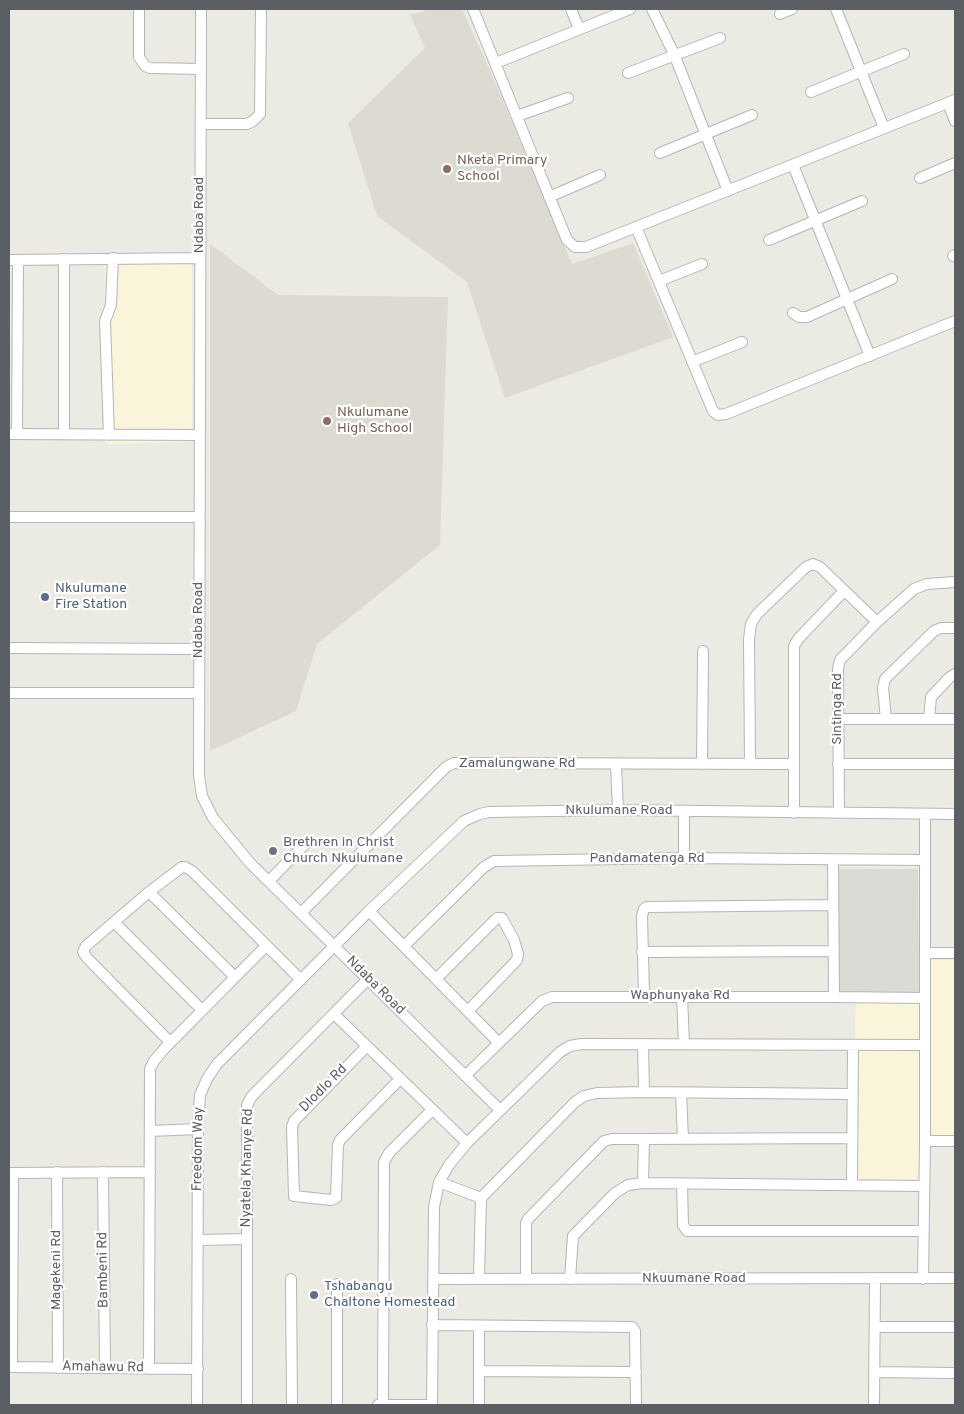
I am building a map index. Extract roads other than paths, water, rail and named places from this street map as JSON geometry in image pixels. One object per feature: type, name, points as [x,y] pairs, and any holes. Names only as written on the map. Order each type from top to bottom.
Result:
[{"type":"street","points":[[139,9],[139,56],[142,63],[150,68],[202,69]]},
{"type":"street","name":"Ndaba Road","points":[[201,9],[199,775],[202,796],[206,806],[223,832],[301,913],[500,1110]]},
{"type":"street","points":[[201,124],[247,124],[253,122],[260,114],[262,9]]},
{"type":"street","points":[[473,9],[567,240],[575,247],[586,247],[951,101],[955,121]]},
{"type":"street","points":[[572,9],[579,29]]},
{"type":"street","points":[[496,64],[630,9]]},
{"type":"street","points":[[652,9],[674,54],[728,191]]},
{"type":"street","points":[[780,14],[792,9]]},
{"type":"street","points":[[836,9],[884,128]]},
{"type":"street","points":[[628,74],[674,54],[720,38]]},
{"type":"street","points":[[811,92],[904,54]]},
{"type":"street","points":[[517,116],[568,98]]},
{"type":"street","points":[[660,152],[752,114]]},
{"type":"street","points":[[920,178],[955,163]]},
{"type":"street","points":[[792,165],[870,356]]},
{"type":"street","points":[[549,197],[600,175]]},
{"type":"street","points":[[769,240],[862,201]]},
{"type":"street","points":[[636,227],[713,411],[718,415],[955,321]]},
{"type":"street","points":[[109,435],[105,321],[111,305],[113,258]]},
{"type":"street","points":[[200,258],[13,260],[13,434],[200,435]]},
{"type":"street","points":[[64,259],[64,434]]},
{"type":"street","points":[[659,281],[702,264]]},
{"type":"street","points":[[793,313],[799,317],[808,317],[892,279]]},
{"type":"street","points":[[692,362],[742,342]]},
{"type":"street","points":[[9,517],[199,517]]},
{"type":"street","points":[[750,763],[748,649],[750,628],[757,614],[813,564],[820,567],[877,622]]},
{"type":"street","name":"Sintinga Rd","points":[[839,812],[838,669],[840,660],[908,593],[919,586],[927,584],[955,582]]},
{"type":"street","points":[[794,813],[794,646],[798,638],[844,591]]},
{"type":"street","points":[[886,719],[883,688],[885,679],[934,631],[941,628],[955,628]]},
{"type":"street","points":[[9,648],[199,649]]},
{"type":"street","points":[[702,764],[703,651]]},
{"type":"street","points":[[929,719],[931,697],[955,674]]},
{"type":"street","points":[[9,694],[199,693]]},
{"type":"street","points":[[838,719],[955,719]]},
{"type":"street","name":"Zamalungwane Rd","points":[[301,913],[450,765],[459,763],[793,764]]},
{"type":"street","points":[[616,764],[618,810]]},
{"type":"street","points":[[838,764],[955,764]]},
{"type":"street","name":"Nkulumane Road","points":[[335,946],[456,828],[472,817],[489,812],[618,810],[955,814]]},
{"type":"street","points":[[684,812],[684,858]]},
{"type":"street","points":[[923,1279],[925,814]]},
{"type":"street","points":[[269,880],[308,841]]},
{"type":"street","name":"Pandamatenga Rd","points":[[404,946],[484,867],[494,861],[684,858],[925,860]]},
{"type":"street","points":[[833,860],[834,997]]},
{"type":"street","points":[[170,1042],[84,955],[84,949],[149,892],[182,867],[188,868],[301,980]]},
{"type":"street","points":[[149,892],[235,977]]},
{"type":"street","points":[[644,996],[642,916],[644,909],[651,906],[832,905]]},
{"type":"street","points":[[369,911],[499,1042]]},
{"type":"street","points":[[436,979],[498,918],[502,918],[514,940],[518,954],[517,960],[468,1011]]},
{"type":"street","points":[[114,922],[202,1010]]},
{"type":"street","points":[[149,1368],[150,1069],[154,1061],[170,1042],[266,946]]},
{"type":"street","name":"Freedom Way","points":[[197,1405],[198,1129],[200,1095],[211,1071],[335,946]]},
{"type":"street","points":[[642,952],[833,951]]},
{"type":"street","points":[[925,953],[955,952]]},
{"type":"street","name":"Nyatela Khanye Rd","points":[[247,1405],[247,1106],[252,1096],[368,979]]},
{"type":"street","points":[[682,996],[684,1044]]},
{"type":"street","name":"Waphunyaka Rd","points":[[465,1076],[542,1001],[549,997],[925,998]]},
{"type":"street","points":[[334,1014],[467,1144]]},
{"type":"street","points":[[377,1405],[432,1405],[434,1207],[440,1182],[449,1165],[467,1144],[560,1052],[570,1046],[581,1044],[925,1045]]},
{"type":"street","points":[[643,1044],[644,1092]]},
{"type":"street","name":"Dlodlo Rd","points":[[367,1046],[294,1120],[292,1127],[294,1196],[331,1200],[336,1198],[338,1145],[340,1140],[400,1078]]},
{"type":"street","points":[[852,1046],[852,1184]]},
{"type":"street","points":[[479,1278],[481,1198],[579,1099],[597,1093],[644,1092],[852,1094]]},
{"type":"street","points":[[682,1093],[683,1138]]},
{"type":"street","points":[[383,1405],[384,1162],[390,1153],[432,1110]]},
{"type":"street","points":[[150,1131],[198,1129]]},
{"type":"street","points":[[526,1278],[526,1224],[530,1216],[604,1142],[644,1138],[852,1138]]},
{"type":"street","points":[[643,1183],[644,1138]]},
{"type":"street","points":[[925,1141],[955,1141]]},
{"type":"street","name":"Magekeni Rd","points":[[57,1172],[58,1368]]},
{"type":"street","name":"Bambeni Rd","points":[[103,1172],[105,1368]]},
{"type":"street","points":[[10,1367],[11,1173],[150,1172]]},
{"type":"street","points":[[440,1182],[481,1198]]},
{"type":"street","points":[[570,1279],[572,1240],[575,1233],[622,1187],[643,1183],[924,1186]]},
{"type":"street","points":[[682,1184],[683,1225],[687,1231],[691,1232],[923,1231]]},
{"type":"street","points":[[198,1240],[247,1239]]},
{"type":"street","name":"Nkuumane Road","points":[[433,1279],[955,1278]]},
{"type":"street","points":[[292,1279],[292,1405]]},
{"type":"street","points":[[874,1405],[876,1279]]},
{"type":"street","points":[[337,1284],[337,1405]]},
{"type":"street","points":[[432,1325],[632,1327],[635,1331],[636,1405]]},
{"type":"street","points":[[479,1326],[479,1405]]},
{"type":"street","points":[[876,1327],[955,1327]]},
{"type":"street","name":"Amahawu Rd","points":[[10,1367],[198,1369]]},
{"type":"street","points":[[479,1371],[636,1372]]},
{"type":"street","points":[[874,1372],[955,1373]]},
{"type":"place","name":"Nketa Primary School","points":[[447,169]]},
{"type":"place","name":"Nkulumane High School","points":[[327,421]]},
{"type":"place","name":"Nkulumane Fire Station","points":[[45,597]]},
{"type":"place","name":"Brethren in Christ Church Nkulumane","points":[[273,851]]},
{"type":"place","name":"Tshabangu Chaltone Homestead","points":[[314,1295]]}]
